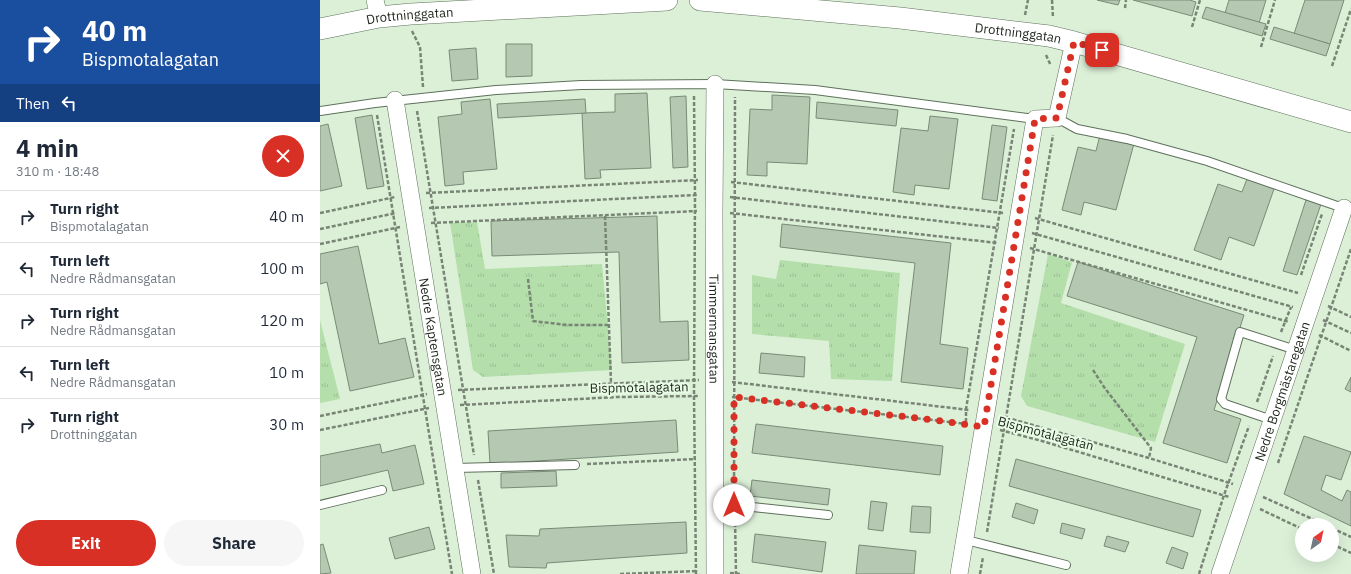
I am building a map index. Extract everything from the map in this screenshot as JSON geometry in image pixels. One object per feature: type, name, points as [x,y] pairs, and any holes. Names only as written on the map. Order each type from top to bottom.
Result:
[{"type":"street","name":"Drottninggatan","points":[[320,30],[377,9],[411,14],[668,0]]},
{"type":"street","name":"Drottninggatan","points":[[700,0],[900,18],[1049,36],[1351,122]]},
{"type":"street","points":[[960,574],[1016,230],[1047,118],[1074,42]]},
{"type":"street","name":"Timmermansgatan","points":[[715,84],[715,573]]},
{"type":"street","name":"Nedre Kaptensgatan","points":[[395,100],[472,574]]},
{"type":"street","name":"Nedre Borgmästaregatan","points":[[1220,574],[1308,313],[1348,210]]},
{"type":"lane","points":[[320,112],[424,97],[496,90],[581,86],[715,84],[815,90],[1016,116],[1047,118],[1077,129],[1127,139],[1207,161],[1348,210]]},
{"type":"lane","points":[[1272,420],[1225,404],[1221,399],[1240,332],[1296,350]]},
{"type":"lane","points":[[455,468],[575,464]]},
{"type":"lane","points":[[320,505],[382,490]]},
{"type":"lane","points":[[715,504],[828,515]]},
{"type":"lane","points":[[966,540],[1066,565]]},
{"type":"path","points":[[1052,0],[1053,19],[1046,56],[1052,70]]},
{"type":"path","points":[[1124,8],[1126,0]]},
{"type":"path","points":[[1192,26],[1200,0]]},
{"type":"path","points":[[1261,47],[1274,0]]},
{"type":"path","points":[[1332,66],[1351,9]]},
{"type":"path","points":[[411,14],[412,32],[420,47],[424,97]]},
{"type":"path","points":[[694,84],[694,396],[696,572]]},
{"type":"path","points":[[735,85],[734,505],[736,574]]},
{"type":"path","points":[[415,98],[432,208],[494,574]]},
{"type":"path","points":[[375,103],[452,574]]},
{"type":"path","points":[[965,431],[966,409],[1016,116]]},
{"type":"path","points":[[980,574],[1054,130],[1047,118]]},
{"type":"path","points":[[320,244],[396,228],[430,192],[695,180],[735,213],[995,242],[1039,218],[1296,292],[1322,336],[1351,350]]},
{"type":"path","points":[[320,213],[391,198],[413,209],[435,223],[605,216],[695,210],[734,182],[1000,212],[1034,248],[1285,321],[1308,313],[1332,308],[1351,317]]},
{"type":"path","points":[[320,229],[413,209],[695,195],[734,197],[997,227],[1036,234],[1291,306],[1351,334]]},
{"type":"path","points":[[1301,277],[1325,202]]},
{"type":"path","points":[[605,216],[611,383]]},
{"type":"path","points":[[1276,468],[1351,249]]},
{"type":"path","points":[[528,279],[533,321],[567,325],[608,325]]},
{"type":"path","points":[[1199,574],[1228,483],[1298,285]]},
{"type":"path","points":[[1093,370],[1151,448],[1150,458]]},
{"type":"path","points":[[320,416],[422,395],[443,399],[463,389],[694,380],[715,388],[734,382],[966,409],[985,420],[1006,417],[1150,458],[1228,483],[1246,496],[1265,498],[1310,518]]},
{"type":"path","name":"Bispmotalagatan","points":[[320,430],[424,408],[443,399],[466,404],[618,397],[694,396],[715,388],[734,397],[966,424],[985,420],[1004,431],[1224,495],[1246,496],[1261,510],[1295,526]]},
{"type":"path","points":[[575,464],[714,459]]},
{"type":"path","points":[[1259,517],[1265,498]]},
{"type":"path","points":[[1339,531],[1351,537]]},
{"type":"path","points":[[1339,547],[1351,553]]},
{"type":"path","points":[[620,574],[696,572],[741,574]]},
{"type":"green space","points":[[477,222],[485,269],[602,264],[612,370],[483,377],[473,370],[450,223]]},
{"type":"green space","points":[[1048,254],[1072,262],[1061,303],[1185,344],[1155,442],[1027,406],[1021,396]]},
{"type":"green space","points":[[780,260],[900,273],[892,381],[831,379],[829,341],[752,334],[752,275],[776,279]]},
{"type":"green space","points":[[320,320],[340,399],[320,403]]},
{"type":"building","points":[[1097,0],[1120,0],[1118,5]]},
{"type":"building","points":[[1133,0],[1190,0],[1196,2],[1192,16]]},
{"type":"building","points":[[1229,0],[1266,0],[1259,23],[1225,13]]},
{"type":"building","points":[[1305,0],[1344,0],[1330,44],[1294,34]]},
{"type":"building","points":[[1206,7],[1266,24],[1262,36],[1202,18]]},
{"type":"building","points":[[1274,27],[1330,44],[1326,56],[1270,39]]},
{"type":"building","points":[[506,44],[532,44],[532,76],[506,77]]},
{"type":"building","points":[[476,48],[478,79],[452,81],[449,50]]},
{"type":"building","points":[[647,93],[651,168],[600,170],[601,178],[585,179],[582,113],[615,112],[615,94]]},
{"type":"building","points":[[772,95],[810,97],[807,164],[767,162],[767,176],[747,175],[750,109],[772,110]]},
{"type":"building","points":[[686,96],[688,167],[673,168],[670,97]]},
{"type":"building","points":[[490,99],[497,169],[463,172],[464,184],[445,186],[438,117],[462,114],[461,102]]},
{"type":"building","points":[[585,99],[586,113],[498,118],[497,104]]},
{"type":"building","points":[[817,102],[898,110],[896,126],[816,118]]},
{"type":"building","points":[[372,115],[384,186],[367,189],[355,118]]},
{"type":"building","points":[[930,116],[958,119],[949,189],[915,185],[914,195],[893,192],[901,128],[928,131]]},
{"type":"building","points":[[328,124],[342,186],[320,191],[320,126]]},
{"type":"building","points":[[992,125],[1007,127],[997,201],[982,199]]},
{"type":"building","points":[[1101,131],[1135,140],[1116,210],[1084,202],[1081,215],[1062,210],[1078,147],[1096,151]]},
{"type":"building","points":[[1247,179],[1274,189],[1254,246],[1229,237],[1221,260],[1194,250],[1218,184],[1242,192]]},
{"type":"building","points":[[1306,200],[1321,204],[1297,275],[1283,271]]},
{"type":"building","points":[[657,216],[660,322],[688,321],[689,360],[622,363],[619,252],[492,256],[491,221]]},
{"type":"building","points":[[782,224],[951,243],[940,344],[968,348],[963,389],[901,382],[915,263],[780,247]]},
{"type":"building","points":[[358,246],[379,344],[405,338],[414,377],[350,391],[327,282],[320,284],[320,254]]},
{"type":"building","points":[[1078,262],[1244,315],[1214,410],[1241,419],[1227,463],[1163,443],[1197,337],[1067,296]]},
{"type":"building","points":[[761,353],[805,357],[804,377],[759,373]]},
{"type":"building","points":[[1351,377],[1351,392],[1345,389]]},
{"type":"building","points":[[676,420],[678,452],[490,464],[488,431]]},
{"type":"building","points":[[756,424],[943,446],[940,475],[752,453]]},
{"type":"building","points":[[1304,436],[1351,452],[1341,480],[1326,475],[1321,490],[1342,501],[1347,490],[1351,492],[1351,526],[1339,520],[1339,518],[1334,518],[1284,494]]},
{"type":"building","points":[[380,444],[382,453],[415,445],[424,484],[393,491],[388,470],[320,486],[320,456]]},
{"type":"building","points":[[1016,459],[1201,510],[1193,537],[1009,486]]},
{"type":"building","points":[[556,471],[557,486],[501,488],[501,473]]},
{"type":"building","points":[[752,480],[830,489],[828,505],[750,496]]},
{"type":"building","points":[[871,501],[887,503],[883,531],[868,529]]},
{"type":"building","points":[[1016,503],[1038,510],[1034,524],[1012,517]]},
{"type":"building","points":[[912,506],[931,507],[930,533],[910,532]]},
{"type":"building","points":[[686,522],[687,553],[547,563],[546,568],[509,567],[506,535],[539,536],[540,529]]},
{"type":"building","points":[[1062,523],[1085,529],[1082,539],[1060,533]]},
{"type":"building","points":[[429,527],[435,549],[395,559],[389,538]]},
{"type":"building","points":[[755,534],[826,542],[822,572],[752,562]]},
{"type":"building","points":[[1107,536],[1129,542],[1125,552],[1104,546]]},
{"type":"building","points":[[323,544],[331,573],[320,574],[320,545]]},
{"type":"building","points":[[859,545],[916,551],[914,574],[856,574]]},
{"type":"building","points":[[1172,547],[1188,553],[1183,569],[1166,563]]},
{"type":"route","points":[[734,505],[734,397],[984,427],[1035,119],[1057,118],[1074,42],[1102,50]]}]
